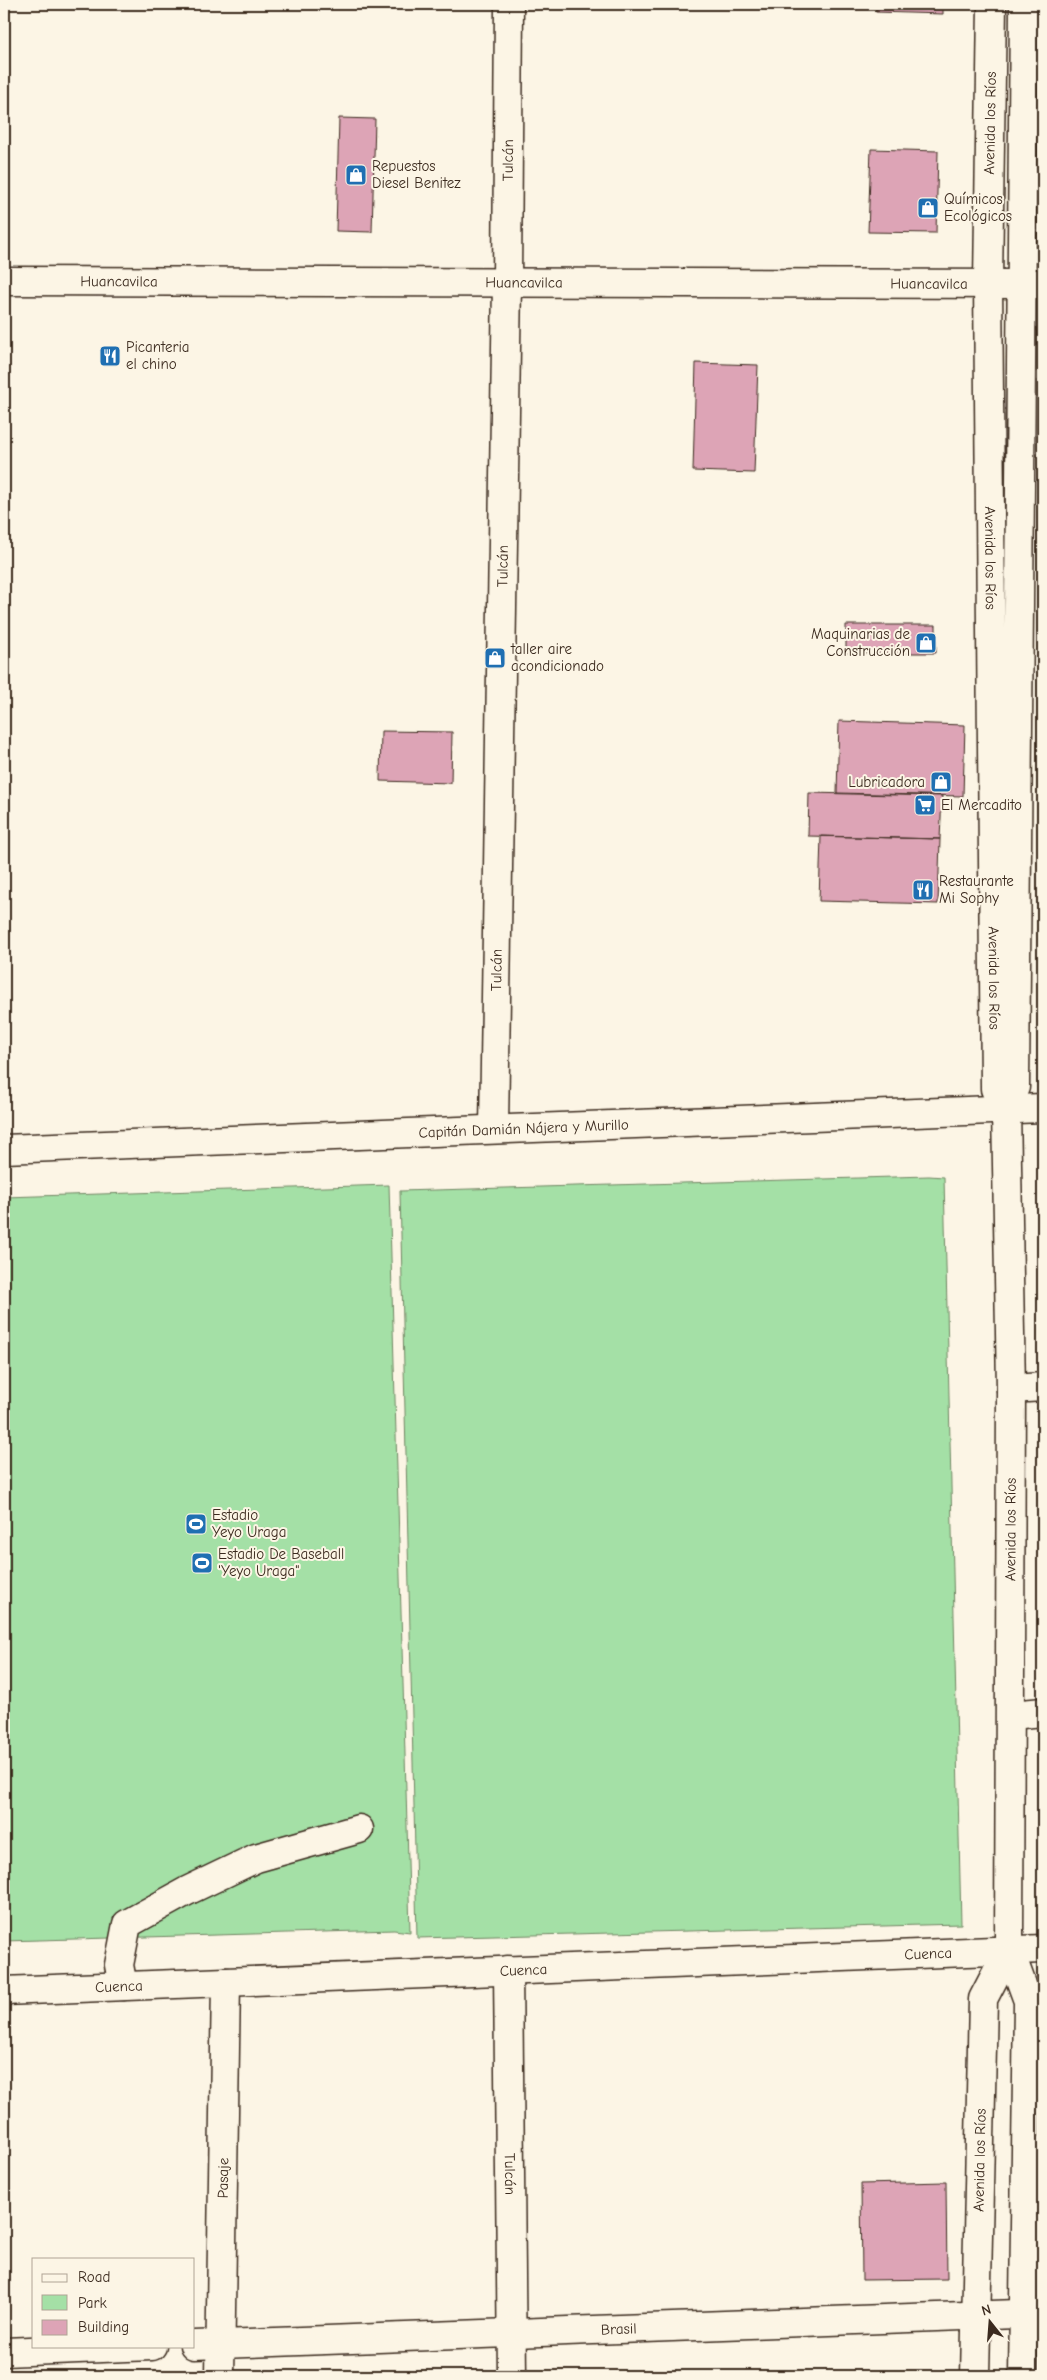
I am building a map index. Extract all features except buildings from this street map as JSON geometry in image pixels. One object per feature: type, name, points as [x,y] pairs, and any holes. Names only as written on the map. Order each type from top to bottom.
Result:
[{"type":"street","name":"Tulcán","points":[[494,1128],[507,282],[509,4]]},
{"type":"street","name":"Avenida los Ríos","points":[[992,4],[988,282],[994,1089],[1006,1109]]},
{"type":"street","name":"Avenida los Ríos","points":[[1023,2376],[1034,2313],[1028,2001],[1009,1950],[1011,1388],[1006,1109],[1015,1087],[1032,283],[1024,4]]},
{"type":"street","name":"Huancavilca","points":[[4,281],[1032,283]]},
{"type":"street","name":"Capitán Damián Nájera y Murillo","points":[[4,1149],[494,1128],[1043,1108]]},
{"type":"street","points":[[1011,1388],[1043,1387]]},
{"type":"street","points":[[1010,1715],[1043,1712]]},
{"type":"street","points":[[123,1986],[119,1965],[127,1924],[187,1891],[256,1858],[359,1829]]},
{"type":"street","name":"Cuenca","points":[[4,1991],[1043,1949]]},
{"type":"street","name":"Avenida los Ríos","points":[[976,2376],[984,1999],[1009,1950]]},
{"type":"street","name":"Tulcán","points":[[508,1970],[512,2376]]},
{"type":"street","name":"Pasaje","points":[[220,2376],[226,1982]]},
{"type":"street","name":"Brasil","points":[[195,2345],[1034,2313]]},
{"type":"street","points":[[4,2352],[103,2348]]},
{"type":"shaded area","points":[[1040,1764],[1043,1764],[1043,1923],[1038,1923]]},
{"type":"green space","points":[[944,1177],[961,1924],[417,1938],[400,1191]]},
{"type":"green space","name":"Estadio De Baseball 'Yeyo Uraga\"","points":[[389,1185],[410,1932],[394,1930],[4,1941],[4,1197]]},
{"type":"place","name":"Repuestos Diesel Benitez","points":[[356,175]]},
{"type":"place","name":"Químicos Ecológicos","points":[[928,208]]},
{"type":"place","name":"Picanteria el chino","points":[[110,356]]},
{"type":"place","name":"Maquinarias de Construcción","points":[[926,643]]},
{"type":"place","name":"taller aire acondicionado","points":[[495,658]]},
{"type":"place","name":"Lubricadora","points":[[941,782]]},
{"type":"place","name":"El Mercadito","points":[[925,805]]},
{"type":"place","name":"Restaurante Mi Sophy","points":[[923,890]]},
{"type":"place","name":"Estadio Yeyo Uraga","points":[[196,1524]]},
{"type":"place","name":"Estadio De Baseball 'Yeyo Uraga\"","points":[[202,1563]]}]
